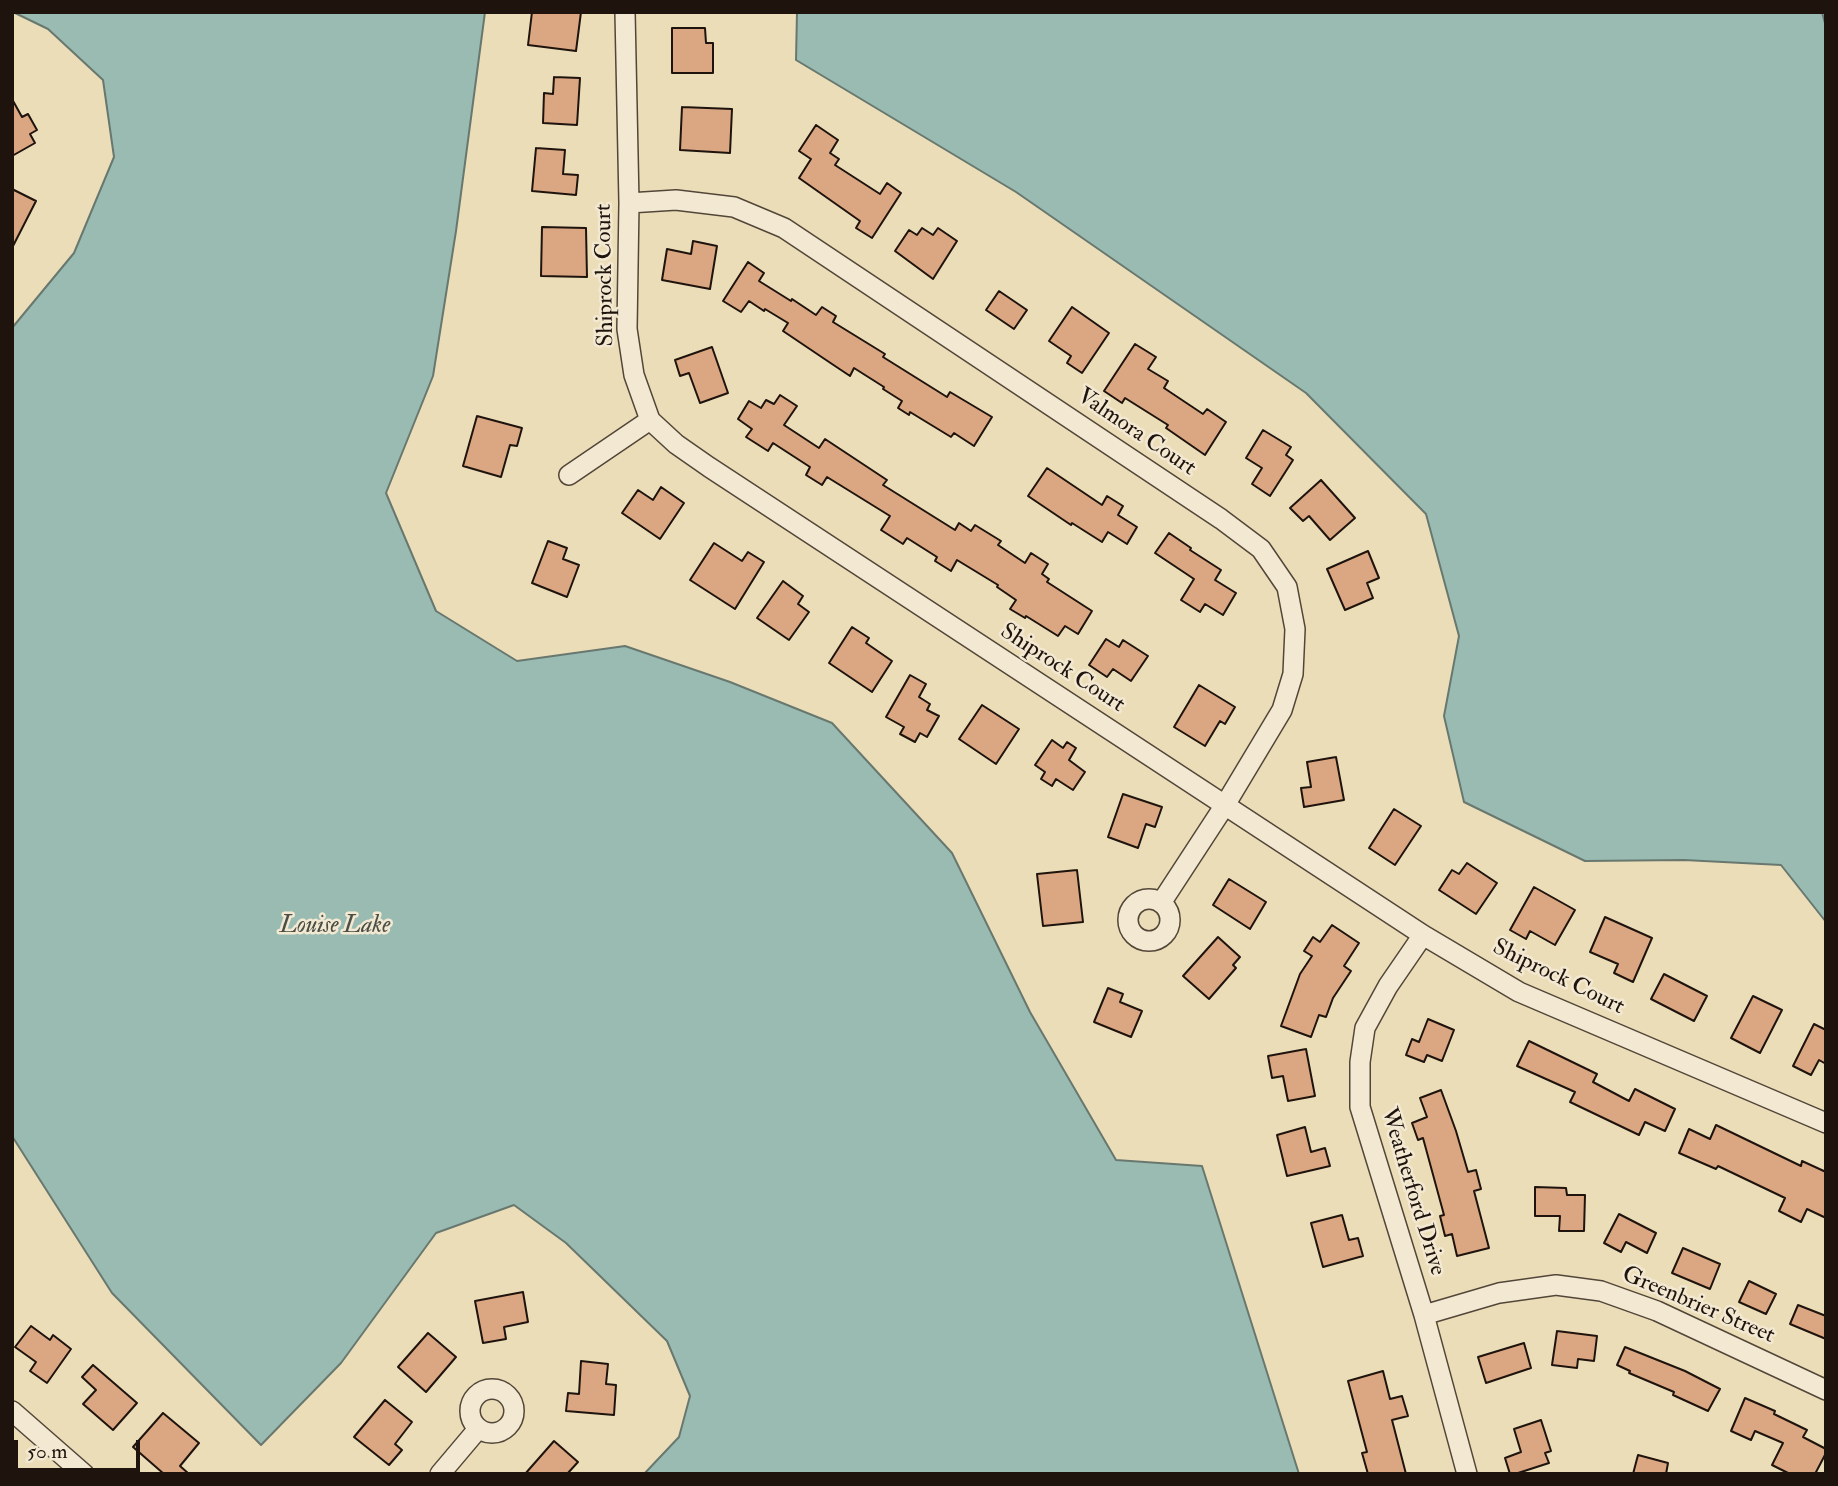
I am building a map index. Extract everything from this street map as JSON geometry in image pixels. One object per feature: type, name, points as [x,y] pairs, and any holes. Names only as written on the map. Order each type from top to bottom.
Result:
[{"type":"street","name":"Shiprock Court","points":[[625,12],[629,203],[628,329],[634,375],[649,420],[676,444],[709,467],[1423,935],[1519,992],[1826,1124]]},
{"type":"street","name":"Valmora Court","points":[[629,203],[676,200],[734,207],[784,228],[1221,519],[1261,549],[1287,587],[1295,629],[1293,674],[1282,710],[1225,805],[1161,903]]},
{"type":"street","points":[[569,475],[649,420]]},
{"type":"street","name":"Weatherford Drive","points":[[1423,935],[1388,986],[1365,1028],[1360,1062],[1360,1107],[1424,1315],[1467,1474]]},
{"type":"street","name":"Greenbrier Street","points":[[1424,1315],[1499,1293],[1556,1285],[1601,1292],[1657,1311],[1826,1390]]},
{"type":"street","points":[[12,1411],[84,1474]]},
{"type":"street","points":[[440,1474],[478,1429]]},
{"type":"water","name":"Louise Lake","points":[[13,12],[485,12],[456,231],[433,376],[386,493],[436,611],[517,661],[625,646],[730,682],[832,723],[952,853],[1030,1012],[1116,1160],[1202,1166],[1299,1474],[644,1474],[679,1437],[690,1396],[667,1341],[566,1243],[514,1205],[436,1233],[341,1363],[261,1445],[112,1293],[12,1136],[12,328],[74,253],[114,157],[103,80],[48,29]]},
{"type":"water","points":[[797,12],[1822,12],[1826,27],[1826,922],[1781,865],[1684,860],[1585,861],[1464,802],[1444,716],[1459,636],[1426,514],[1306,393],[1016,192],[796,60]]},
{"type":"building","points":[[532,12],[581,12],[576,51],[528,45]]},
{"type":"building","points":[[672,28],[705,28],[706,43],[713,43],[713,73],[672,73]]},
{"type":"building","points":[[554,77],[580,78],[577,125],[543,123],[544,93],[553,94]]},
{"type":"building","points":[[12,99],[22,117],[28,114],[37,130],[30,134],[35,143],[12,156]]},
{"type":"building","points":[[682,107],[732,109],[730,153],[680,150]]},
{"type":"building","points":[[816,125],[838,140],[830,153],[839,159],[835,165],[880,194],[887,183],[901,193],[872,238],[856,228],[860,221],[799,178],[811,159],[799,151]]},
{"type":"building","points":[[536,148],[565,150],[563,174],[578,175],[576,195],[532,191]]},
{"type":"building","points":[[12,189],[36,201],[12,248]]},
{"type":"building","points":[[542,227],[586,228],[587,277],[541,276]]},
{"type":"building","points":[[922,228],[933,235],[938,228],[957,241],[933,279],[895,251],[909,230],[917,235]]},
{"type":"building","points":[[693,241],[717,246],[710,289],[662,280],[667,249],[691,254]]},
{"type":"building","points":[[748,262],[764,273],[759,281],[816,315],[822,307],[836,316],[833,322],[885,354],[883,357],[947,397],[950,392],[992,417],[974,446],[954,433],[951,437],[910,412],[909,415],[898,408],[902,401],[883,389],[884,387],[854,368],[850,376],[783,331],[788,323],[765,309],[764,311],[749,301],[741,312],[723,301]]},
{"type":"building","points":[[999,291],[1027,310],[1014,329],[986,310]]},
{"type":"building","points":[[1072,307],[1109,333],[1082,373],[1067,363],[1071,356],[1049,341]]},
{"type":"building","points":[[1135,344],[1156,357],[1148,369],[1168,381],[1164,388],[1203,414],[1207,409],[1226,422],[1205,455],[1166,428],[1168,425],[1125,398],[1122,403],[1104,391]]},
{"type":"building","points":[[712,347],[728,393],[700,403],[689,373],[680,376],[675,360]]},
{"type":"building","points":[[780,395],[797,406],[784,425],[819,448],[825,439],[887,480],[883,485],[955,530],[959,523],[971,531],[975,525],[1001,541],[998,545],[1025,563],[1031,553],[1048,564],[1042,574],[1049,579],[1047,582],[1092,611],[1078,634],[1065,626],[1058,636],[1026,616],[1025,618],[1010,609],[1016,600],[997,587],[998,585],[957,560],[951,571],[935,561],[937,557],[907,538],[903,544],[881,530],[890,516],[827,477],[822,485],[806,475],[810,467],[773,443],[768,451],[746,437],[752,429],[738,419],[749,401],[761,408],[766,400],[774,404]]},
{"type":"building","points":[[477,416],[522,428],[517,446],[510,445],[501,477],[463,466]]},
{"type":"building","points":[[1263,430],[1291,447],[1286,455],[1293,460],[1270,496],[1252,484],[1262,468],[1246,458]]},
{"type":"building","points":[[1047,468],[1102,505],[1107,496],[1123,506],[1118,515],[1137,527],[1127,544],[1108,532],[1102,542],[1028,496]]},
{"type":"building","points":[[1321,480],[1355,518],[1330,540],[1309,516],[1303,521],[1290,508]]},
{"type":"building","points":[[661,487],[684,503],[660,539],[622,513],[638,490],[653,500]]},
{"type":"building","points":[[1169,533],[1221,570],[1215,580],[1236,593],[1223,615],[1205,604],[1200,612],[1181,600],[1194,579],[1155,553]]},
{"type":"building","points":[[548,541],[567,548],[563,559],[579,565],[567,597],[532,583]]},
{"type":"building","points":[[714,543],[742,561],[748,552],[764,562],[735,609],[690,580]]},
{"type":"building","points":[[1368,551],[1379,578],[1367,583],[1373,598],[1345,610],[1327,569]]},
{"type":"building","points":[[783,581],[803,596],[798,604],[809,612],[789,640],[757,618]]},
{"type":"building","points":[[852,627],[869,638],[866,643],[892,661],[872,692],[829,663]]},
{"type":"building","points":[[1106,639],[1119,647],[1123,640],[1148,656],[1131,681],[1113,669],[1107,677],[1089,665]]},
{"type":"building","points":[[910,675],[926,684],[919,697],[930,704],[927,710],[939,716],[927,737],[920,733],[915,742],[900,734],[904,727],[886,717]]},
{"type":"building","points":[[1199,685],[1235,707],[1225,724],[1220,721],[1205,746],[1174,727]]},
{"type":"building","points":[[982,705],[1019,729],[996,764],[959,739]]},
{"type":"building","points":[[1052,740],[1063,748],[1067,742],[1076,748],[1069,760],[1085,772],[1073,790],[1056,779],[1052,786],[1041,779],[1045,772],[1035,765]]},
{"type":"building","points":[[1336,757],[1344,800],[1304,807],[1301,788],[1311,787],[1307,762]]},
{"type":"building","points":[[1123,794],[1162,807],[1155,827],[1146,824],[1138,848],[1108,837]]},
{"type":"building","points":[[1394,809],[1421,826],[1395,865],[1369,848]]},
{"type":"building","points":[[1467,863],[1497,883],[1476,914],[1439,890],[1452,870],[1459,874]]},
{"type":"building","points":[[1077,870],[1083,922],[1043,926],[1037,874]]},
{"type":"building","points":[[1229,879],[1266,902],[1250,929],[1213,905]]},
{"type":"building","points":[[1534,887],[1575,910],[1555,945],[1530,931],[1526,939],[1510,930]]},
{"type":"building","points":[[1605,917],[1652,938],[1633,982],[1614,973],[1618,964],[1590,952]]},
{"type":"building","points":[[1332,925],[1359,943],[1344,966],[1351,971],[1333,998],[1326,1017],[1319,1015],[1311,1037],[1281,1026],[1300,974],[1312,956],[1304,951],[1313,937],[1320,942]]},
{"type":"building","points":[[1218,937],[1240,957],[1233,965],[1236,968],[1209,999],[1183,976]]},
{"type":"building","points":[[1664,974],[1707,996],[1694,1021],[1651,999]]},
{"type":"building","points":[[1108,988],[1123,994],[1120,1002],[1142,1011],[1131,1037],[1094,1022]]},
{"type":"building","points":[[1753,996],[1782,1010],[1760,1053],[1731,1038]]},
{"type":"building","points":[[1428,1019],[1454,1030],[1442,1061],[1427,1055],[1424,1062],[1406,1055],[1412,1039],[1419,1042]]},
{"type":"building","points":[[1814,1024],[1826,1030],[1826,1064],[1819,1060],[1811,1075],[1793,1066]]},
{"type":"building","points":[[1529,1041],[1597,1074],[1593,1082],[1629,1101],[1635,1089],[1675,1109],[1665,1131],[1645,1122],[1639,1135],[1570,1102],[1575,1092],[1517,1066]]},
{"type":"building","points":[[1306,1049],[1315,1096],[1288,1101],[1283,1076],[1272,1078],[1268,1056]]},
{"type":"building","points":[[1441,1090],[1468,1172],[1476,1170],[1481,1189],[1474,1191],[1489,1248],[1457,1256],[1452,1234],[1445,1236],[1440,1216],[1444,1215],[1423,1138],[1418,1140],[1412,1123],[1427,1117],[1420,1098]]},
{"type":"building","points":[[1716,1125],[1801,1166],[1802,1161],[1826,1172],[1826,1218],[1807,1209],[1801,1222],[1779,1211],[1785,1198],[1718,1166],[1716,1169],[1679,1153],[1689,1129],[1710,1139]]},
{"type":"building","points":[[1305,1127],[1311,1152],[1325,1148],[1330,1166],[1287,1176],[1277,1135]]},
{"type":"building","points":[[1535,1187],[1566,1188],[1567,1195],[1585,1195],[1584,1231],[1559,1231],[1560,1216],[1535,1216]]},
{"type":"building","points":[[1619,1214],[1656,1233],[1647,1253],[1626,1242],[1621,1252],[1604,1243]]},
{"type":"building","points":[[1342,1215],[1349,1240],[1358,1238],[1363,1256],[1323,1267],[1311,1223]]},
{"type":"building","points":[[1683,1248],[1720,1264],[1710,1289],[1672,1273]]},
{"type":"building","points":[[1749,1281],[1776,1294],[1766,1314],[1739,1302]]},
{"type":"building","points":[[523,1292],[528,1322],[504,1327],[506,1339],[483,1343],[475,1301]]},
{"type":"building","points":[[1798,1305],[1826,1316],[1826,1339],[1790,1324]]},
{"type":"building","points":[[31,1326],[50,1340],[53,1335],[71,1349],[47,1383],[30,1371],[36,1362],[15,1347]]},
{"type":"building","points":[[1557,1331],[1597,1336],[1594,1361],[1578,1359],[1577,1368],[1552,1365]]},
{"type":"building","points":[[428,1333],[456,1357],[426,1392],[398,1367]]},
{"type":"building","points":[[1524,1343],[1531,1368],[1486,1383],[1478,1357]]},
{"type":"building","points":[[1625,1347],[1685,1371],[1720,1389],[1708,1411],[1617,1365]]},
{"type":"building","points":[[581,1361],[608,1364],[606,1384],[616,1385],[614,1415],[566,1411],[568,1393],[579,1394]]},
{"type":"building","points":[[93,1365],[137,1403],[113,1430],[83,1404],[96,1390],[82,1377]]},
{"type":"building","points":[[1383,1371],[1390,1399],[1402,1396],[1408,1416],[1392,1420],[1406,1474],[1368,1474],[1362,1453],[1367,1452],[1348,1381]]},
{"type":"building","points":[[1745,1398],[1775,1411],[1774,1414],[1807,1430],[1803,1437],[1826,1449],[1815,1474],[1790,1474],[1772,1465],[1783,1443],[1755,1431],[1751,1440],[1731,1431]]},
{"type":"building","points":[[385,1400],[412,1422],[395,1444],[402,1450],[389,1465],[354,1437]]},
{"type":"building","points":[[163,1413],[199,1443],[180,1466],[189,1474],[164,1474],[133,1447]]},
{"type":"building","points":[[1541,1420],[1551,1451],[1545,1453],[1549,1463],[1510,1474],[1505,1458],[1521,1452],[1514,1429]]},
{"type":"building","points":[[554,1441],[578,1462],[567,1474],[525,1474]]},
{"type":"building","points":[[1638,1455],[1668,1463],[1666,1474],[1633,1474]]}]
